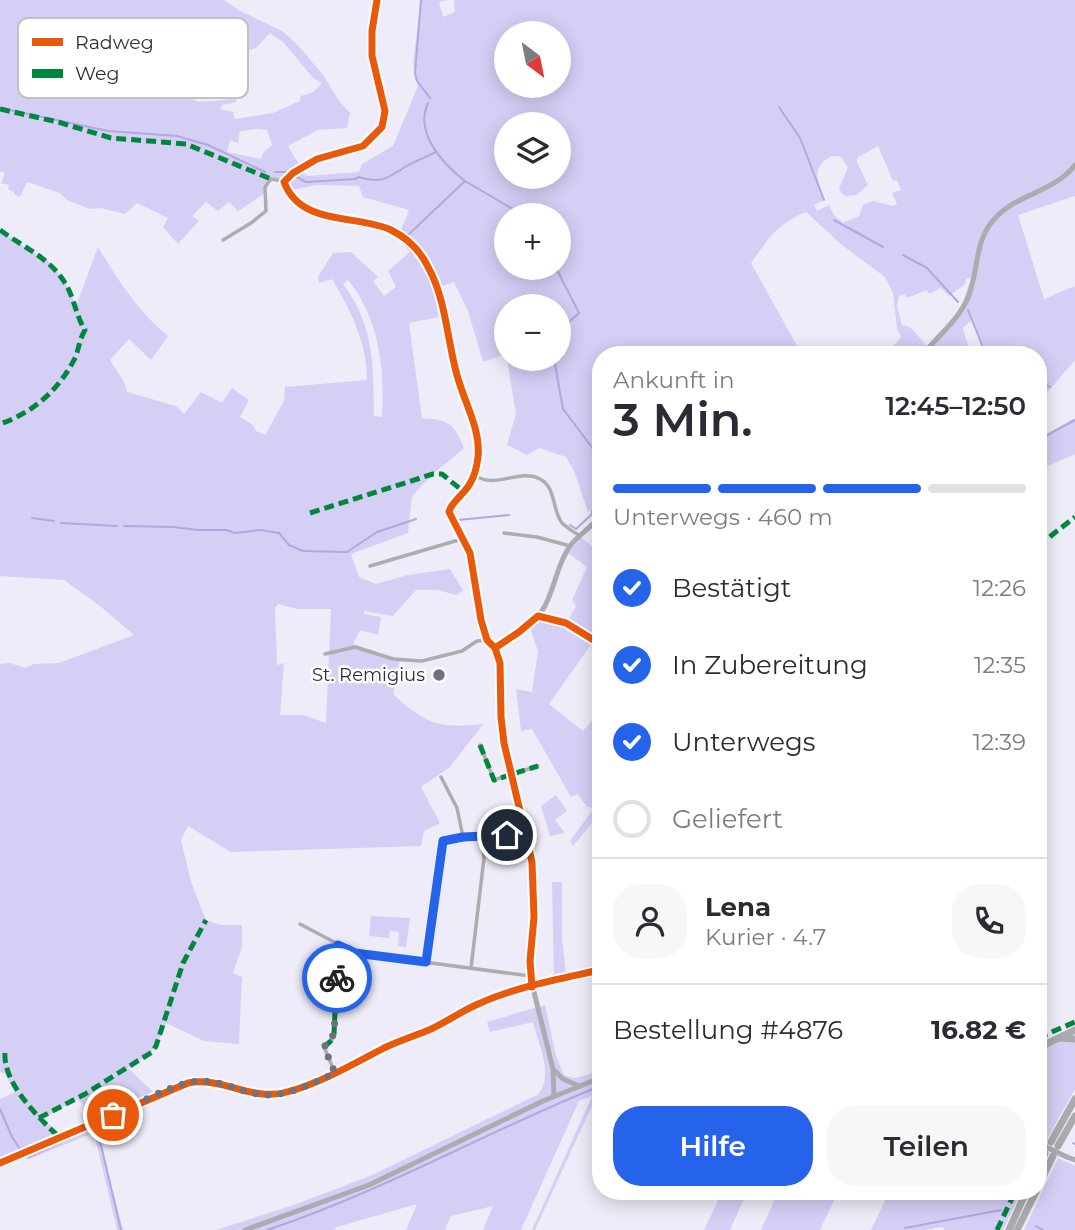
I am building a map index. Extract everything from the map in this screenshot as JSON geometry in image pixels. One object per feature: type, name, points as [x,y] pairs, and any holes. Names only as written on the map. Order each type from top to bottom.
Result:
[{"type":"highway","points":[[1047,1044],[1075,1030]]},
{"type":"highway","points":[[1058,1038],[1075,1039]]},
{"type":"highway","points":[[1075,1099],[1054,1144],[1075,1116]]},
{"type":"highway","points":[[1009,1230],[1022,1200]]},
{"type":"highway","points":[[1019,1228],[1032,1200]]},
{"type":"street","points":[[284,182],[293,173],[317,159],[363,146],[382,127],[385,111],[372,56],[372,31],[377,0]]},
{"type":"street","points":[[930,346],[965,304],[973,283],[982,240],[991,223],[1013,203],[1059,182],[1075,165]]},
{"type":"street","points":[[223,240],[266,211],[265,187],[271,178],[284,182],[292,196],[320,214],[334,219],[379,225],[404,238],[427,263],[437,288],[457,377],[476,434],[478,454],[475,475],[449,512],[470,553],[481,620],[487,640],[495,648],[500,663],[501,717],[534,880],[530,976],[557,1095]]},
{"type":"street","points":[[475,475],[486,481],[531,477],[540,479],[550,488],[560,521],[580,536]]},
{"type":"street","points":[[495,648],[519,632],[542,610],[570,546],[592,525]]},
{"type":"street","points":[[504,533],[537,537],[570,546]]},
{"type":"street","points":[[370,565],[463,538]]},
{"type":"street","points":[[325,654],[355,647],[393,659],[422,661],[462,651],[477,641],[487,640]]},
{"type":"street","points":[[480,745],[493,783],[538,766]]},
{"type":"street","points":[[441,777],[457,808],[463,837]]},
{"type":"street","points":[[426,962],[443,841],[463,837],[526,835]]},
{"type":"street","points":[[471,968],[484,858],[482,836]]},
{"type":"street","points":[[300,924],[355,953],[530,976]]},
{"type":"street","points":[[335,1073],[324,1047],[334,1034],[338,945]]},
{"type":"street","points":[[0,1163],[188,1083],[215,1082],[271,1096],[288,1092],[431,1029],[477,1004],[533,988]]},
{"type":"street","points":[[553,1069],[558,1076],[579,1086]]},
{"type":"street","points":[[557,1095],[558,1076]]},
{"type":"street","points":[[245,1230],[369,1185],[557,1095],[592,1082]]},
{"type":"street","points":[[1047,1147],[1075,1160]]},
{"type":"shaded area","points":[[0,0],[224,0],[240,11],[282,31],[324,76],[339,101],[350,113],[347,128],[318,130],[288,146],[300,166],[297,169],[308,176],[359,172],[362,164],[393,146],[418,86],[413,64],[421,0],[447,0],[439,2],[443,17],[455,12],[454,0],[1075,0],[1075,196],[1018,215],[1044,299],[1075,286],[1075,360],[1047,393],[1047,346],[982,346],[973,319],[963,328],[968,346],[927,346],[893,346],[901,337],[897,329],[893,293],[885,277],[842,245],[806,212],[781,227],[751,263],[797,346],[592,346],[592,510],[588,512],[574,471],[566,457],[539,448],[527,455],[507,445],[516,414],[509,371],[571,371],[571,294],[494,294],[494,358],[483,362],[468,311],[454,282],[437,288],[444,316],[409,323],[422,418],[449,424],[464,448],[412,496],[408,533],[351,554],[359,577],[376,584],[408,575],[450,569],[463,590],[457,595],[437,590],[416,590],[393,616],[364,611],[364,614],[381,617],[378,635],[360,630],[353,644],[400,659],[393,694],[424,718],[443,725],[483,724],[450,767],[421,787],[440,823],[424,831],[421,846],[231,852],[188,826],[181,840],[191,882],[206,920],[221,925],[242,925],[242,947],[233,973],[242,977],[239,1044],[204,1041],[166,1023],[153,1050],[128,1068],[155,1094],[196,1077],[197,1084],[96,1126],[123,1230],[117,1230],[95,1137],[91,1134],[29,1159],[21,1158],[0,1167],[0,1099],[15,1092],[5,1074],[0,1072],[0,664],[10,663],[25,668],[34,664],[59,663],[134,635],[64,580],[0,576],[0,230],[54,267],[67,285],[76,306],[98,247],[138,306],[168,336],[151,360],[129,339],[110,360],[127,392],[176,406],[184,414],[201,392],[222,403],[232,388],[249,400],[240,417],[265,435],[284,401],[285,387],[367,380],[357,327],[332,279],[319,283],[318,277],[333,253],[351,252],[378,277],[373,281],[384,296],[396,287],[388,271],[415,247],[399,235],[409,210],[363,197],[359,186],[316,185],[287,191],[284,182],[273,178],[267,183],[265,193],[238,211],[229,202],[218,211],[206,202],[192,216],[199,221],[178,244],[163,227],[168,218],[137,203],[125,214],[101,208],[90,209],[67,200],[60,193],[27,182],[20,197],[8,189],[9,185],[1,183],[5,173],[0,171]],"holes":[[[267,130],[272,145],[263,153],[261,159],[227,152],[230,140],[238,143],[240,131]],[[878,146],[893,181],[897,180],[901,190],[892,193],[897,204],[893,206],[873,201],[863,205],[859,216],[843,223],[834,215],[829,205],[817,211],[814,205],[825,200],[818,180],[820,165],[830,157],[841,157],[848,167],[839,189],[846,196],[857,195],[868,185],[857,162],[858,157]],[[971,278],[961,308],[927,346],[910,327],[902,325],[897,306],[899,296],[905,294],[907,298],[927,290],[929,294],[941,288],[949,296],[965,284],[966,279]],[[348,280],[367,310],[378,345],[382,417],[374,416],[372,363],[367,331],[343,284]],[[278,604],[297,609],[331,609],[326,723],[303,715],[280,715],[284,663],[277,665],[275,608]],[[77,1099],[99,1119],[61,1134],[42,1119]]]},
{"type":"shaded area","points":[[1075,418],[1075,454],[1047,466],[1047,434]]},
{"type":"shaded area","points":[[581,537],[592,546],[592,643],[549,704],[583,731],[592,720],[592,808],[587,807],[578,794],[571,797],[532,729],[521,731],[516,689],[532,692],[538,651],[531,631],[539,620],[556,620],[566,624],[576,606],[572,600],[587,567],[568,553]]},
{"type":"shaded area","points":[[556,795],[567,811],[555,820],[565,833],[550,836],[541,806]]},
{"type":"shaded area","points":[[592,811],[592,823],[573,846],[570,841]]},
{"type":"shaded area","points":[[552,882],[562,882],[562,937],[566,975],[592,969],[592,974],[554,983]]},
{"type":"shaded area","points":[[371,916],[410,918],[406,947],[398,946],[399,932],[390,931],[389,938],[369,936]]},
{"type":"shaded area","points":[[545,1005],[556,1056],[564,1075],[575,1078],[592,1073],[592,1096],[579,1101],[521,1230],[483,1230],[493,1206],[451,1216],[445,1230],[406,1230],[417,1204],[334,1230],[216,1230],[291,1206],[370,1176],[537,1095],[545,1079],[545,1070],[533,1022],[490,1032],[487,1022]]},
{"type":"shaded area","points":[[1060,1041],[1075,1041],[1075,1089],[1047,1139],[1047,1048]]},
{"type":"shaded area","points":[[592,1096],[592,1106],[535,1230],[532,1230]]},
{"type":"shaded area","points":[[1058,1158],[1075,1166],[1075,1230],[1024,1230],[1038,1200],[1047,1200],[1047,1181]]},
{"type":"shaded area","points":[[718,1200],[743,1200],[730,1230],[704,1230]]},
{"type":"shaded area","points":[[774,1200],[834,1200],[820,1230],[761,1230]]},
{"type":"shaded area","points":[[885,1200],[1017,1200],[1003,1230],[944,1230],[943,1227],[924,1230],[871,1230]]},
{"type":"waterway","points":[[421,0],[415,73],[417,81],[430,98]]},
{"type":"waterway","points":[[428,103],[425,125],[433,147],[465,181]]},
{"type":"waterway","points":[[779,107],[800,138],[824,200]]},
{"type":"waterway","points":[[0,108],[108,131],[177,136],[208,145],[265,172]]},
{"type":"waterway","points":[[295,176],[306,182],[359,177],[379,180],[436,152]]},
{"type":"waterway","points":[[275,172],[287,172]]},
{"type":"waterway","points":[[408,235],[465,181],[503,203]]},
{"type":"waterway","points":[[306,209],[316,215],[348,224]]},
{"type":"waterway","points":[[834,220],[883,247]]},
{"type":"waterway","points":[[362,225],[392,234],[403,241]]},
{"type":"waterway","points":[[402,242],[421,260],[435,295]]},
{"type":"waterway","points":[[903,255],[927,268],[958,302]]},
{"type":"waterway","points":[[562,280],[569,294]]},
{"type":"waterway","points":[[571,297],[579,313],[571,320]]},
{"type":"waterway","points":[[968,310],[982,346]]},
{"type":"waterway","points":[[556,371],[563,409],[592,447]]},
{"type":"waterway","points":[[1047,435],[1075,420]]},
{"type":"waterway","points":[[570,525],[576,529],[592,514]]},
{"type":"waterway","points":[[458,520],[509,515]]},
{"type":"waterway","points":[[32,518],[54,521]]},
{"type":"waterway","points":[[124,526],[227,530],[235,533],[261,530],[279,533],[289,545],[303,551],[347,552],[377,532],[416,519]]},
{"type":"waterway","points":[[61,523],[117,526]]},
{"type":"waterway","points":[[267,1230],[352,1198],[592,1089]]},
{"type":"waterway","points":[[0,1109],[22,1152]]},
{"type":"waterway","points":[[95,1128],[121,1230]]},
{"type":"waterway","points":[[25,1156],[29,1157],[85,1131]]},
{"type":"waterway","points":[[905,1228],[1001,1210]]},
{"type":"waterway","points":[[1036,1226],[1043,1230]]},
{"type":"marked path","points":[[0,109],[111,138],[186,144],[271,179]]},
{"type":"marked path","points":[[0,230],[44,260],[59,274],[68,288],[85,330],[74,360],[52,391],[23,414],[0,424]]},
{"type":"marked path","points":[[310,513],[433,474],[442,474],[464,492]]},
{"type":"marked path","points":[[1047,539],[1075,517]]},
{"type":"marked path","points":[[480,745],[494,780],[538,766]]},
{"type":"marked path","points":[[39,1118],[85,1094],[152,1052],[183,963],[206,920]]},
{"type":"marked path","points":[[324,1047],[334,1034],[338,945]]},
{"type":"marked path","points":[[1047,1034],[1075,1022]]},
{"type":"marked path","points":[[5,1053],[6,1065],[16,1089],[60,1138]]},
{"type":"marked path","points":[[997,1230],[1011,1200]]},
{"type":"cycle path","points":[[377,0],[372,31],[372,56],[385,111],[382,127],[363,146],[317,159],[293,173],[284,182],[292,196],[317,213],[378,225],[402,237],[421,255],[439,292],[457,375],[475,426],[478,447],[473,478],[449,512],[470,553],[481,620],[487,640],[495,648],[500,663],[504,743],[532,862],[532,987]]},
{"type":"cycle path","points":[[495,648],[538,616],[566,623],[592,639]]},
{"type":"cycle path","points":[[0,1163],[188,1083],[213,1083],[262,1094],[300,1088],[506,993],[592,972]]},
{"type":"way so far","points":[[113,1115],[197,1081],[215,1082],[261,1096],[271,1096],[335,1073],[324,1047],[334,1034],[337,978]]},
{"type":"place","name":"St. Remigius","points":[[439,675]]},
{"type":"route","points":[[337,978],[338,945],[355,953],[426,962],[441,844],[448,839],[507,835]]}]
